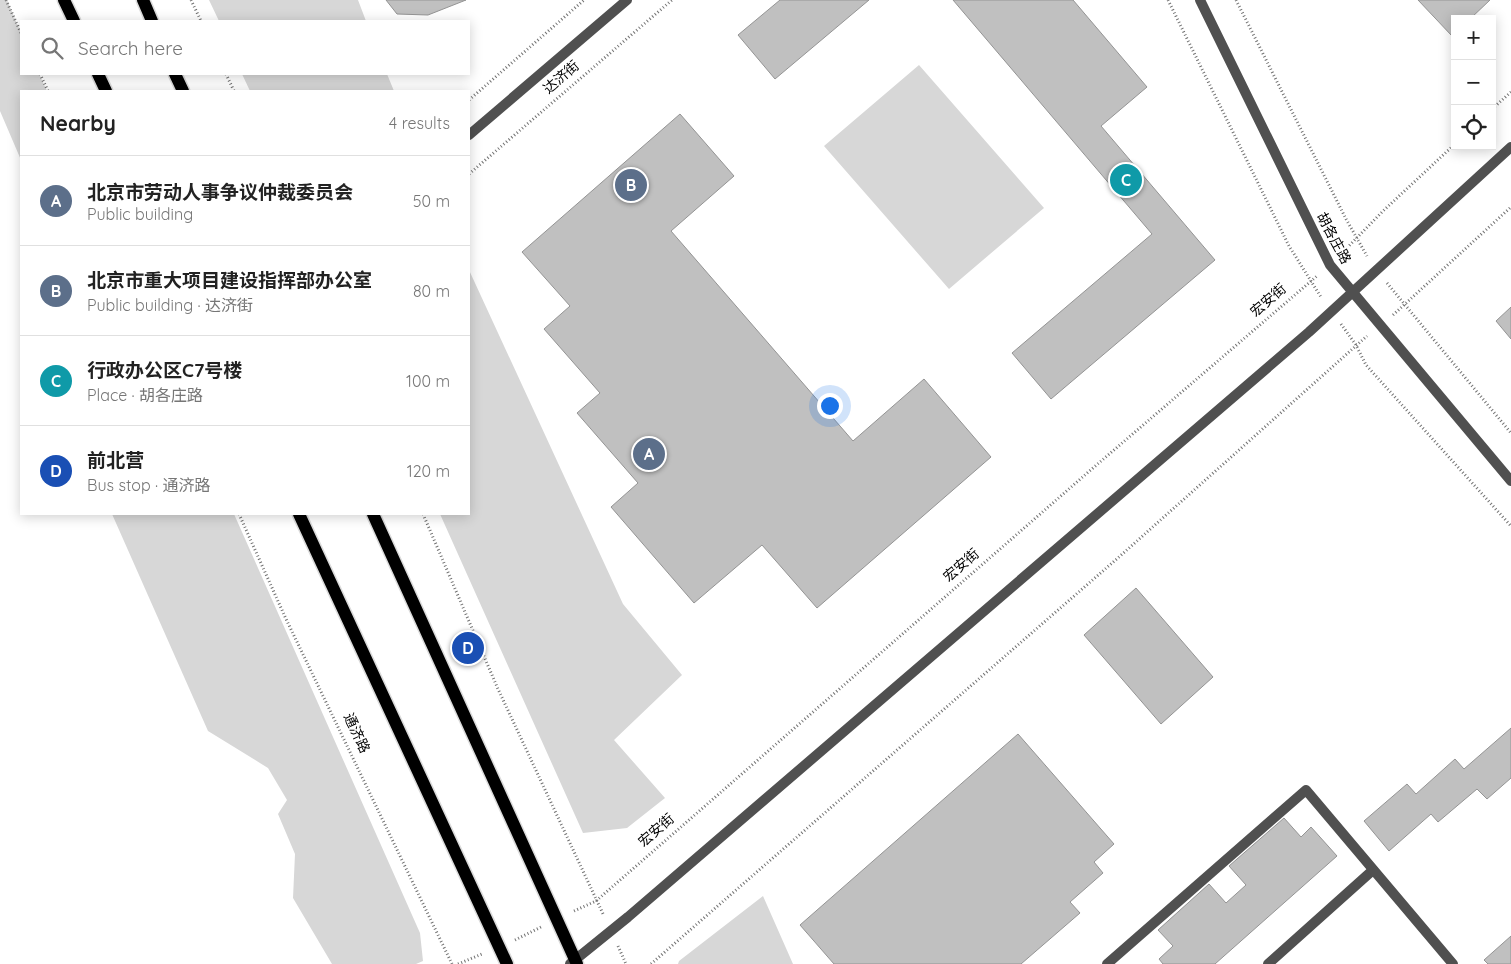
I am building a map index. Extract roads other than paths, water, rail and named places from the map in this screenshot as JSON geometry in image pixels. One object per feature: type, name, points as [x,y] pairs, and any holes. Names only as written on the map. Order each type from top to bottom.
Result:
[{"type":"main road","points":[[64,0],[74,20]]},
{"type":"main road","points":[[143,0],[152,20]]},
{"type":"main road","points":[[98,75],[106,90]]},
{"type":"main road","points":[[175,75],[183,90]]},
{"type":"main road","points":[[299,515],[507,964]]},
{"type":"main road","points":[[373,515],[557,919],[574,963]]},
{"type":"street","name":"达济街","points":[[470,134],[628,0]]},
{"type":"street","name":"胡各庄路","points":[[1200,0],[1330,266],[1511,481]]},
{"type":"street","points":[[574,963],[1074,536],[1309,332],[1511,147]]},
{"type":"street","points":[[1107,964],[1306,790],[1452,964]]},
{"type":"street","points":[[1268,964],[1373,870]]},
{"type":"place","name":"行政办公区C7号楼","points":[[1126,180]]},
{"type":"place","name":"北京市重大项目建设指挥部办公室","points":[[631,185]]},
{"type":"place","name":"北京市劳动人事争议仲裁委员会","points":[[649,454]]},
{"type":"place","name":"前北营","points":[[468,648]]}]
